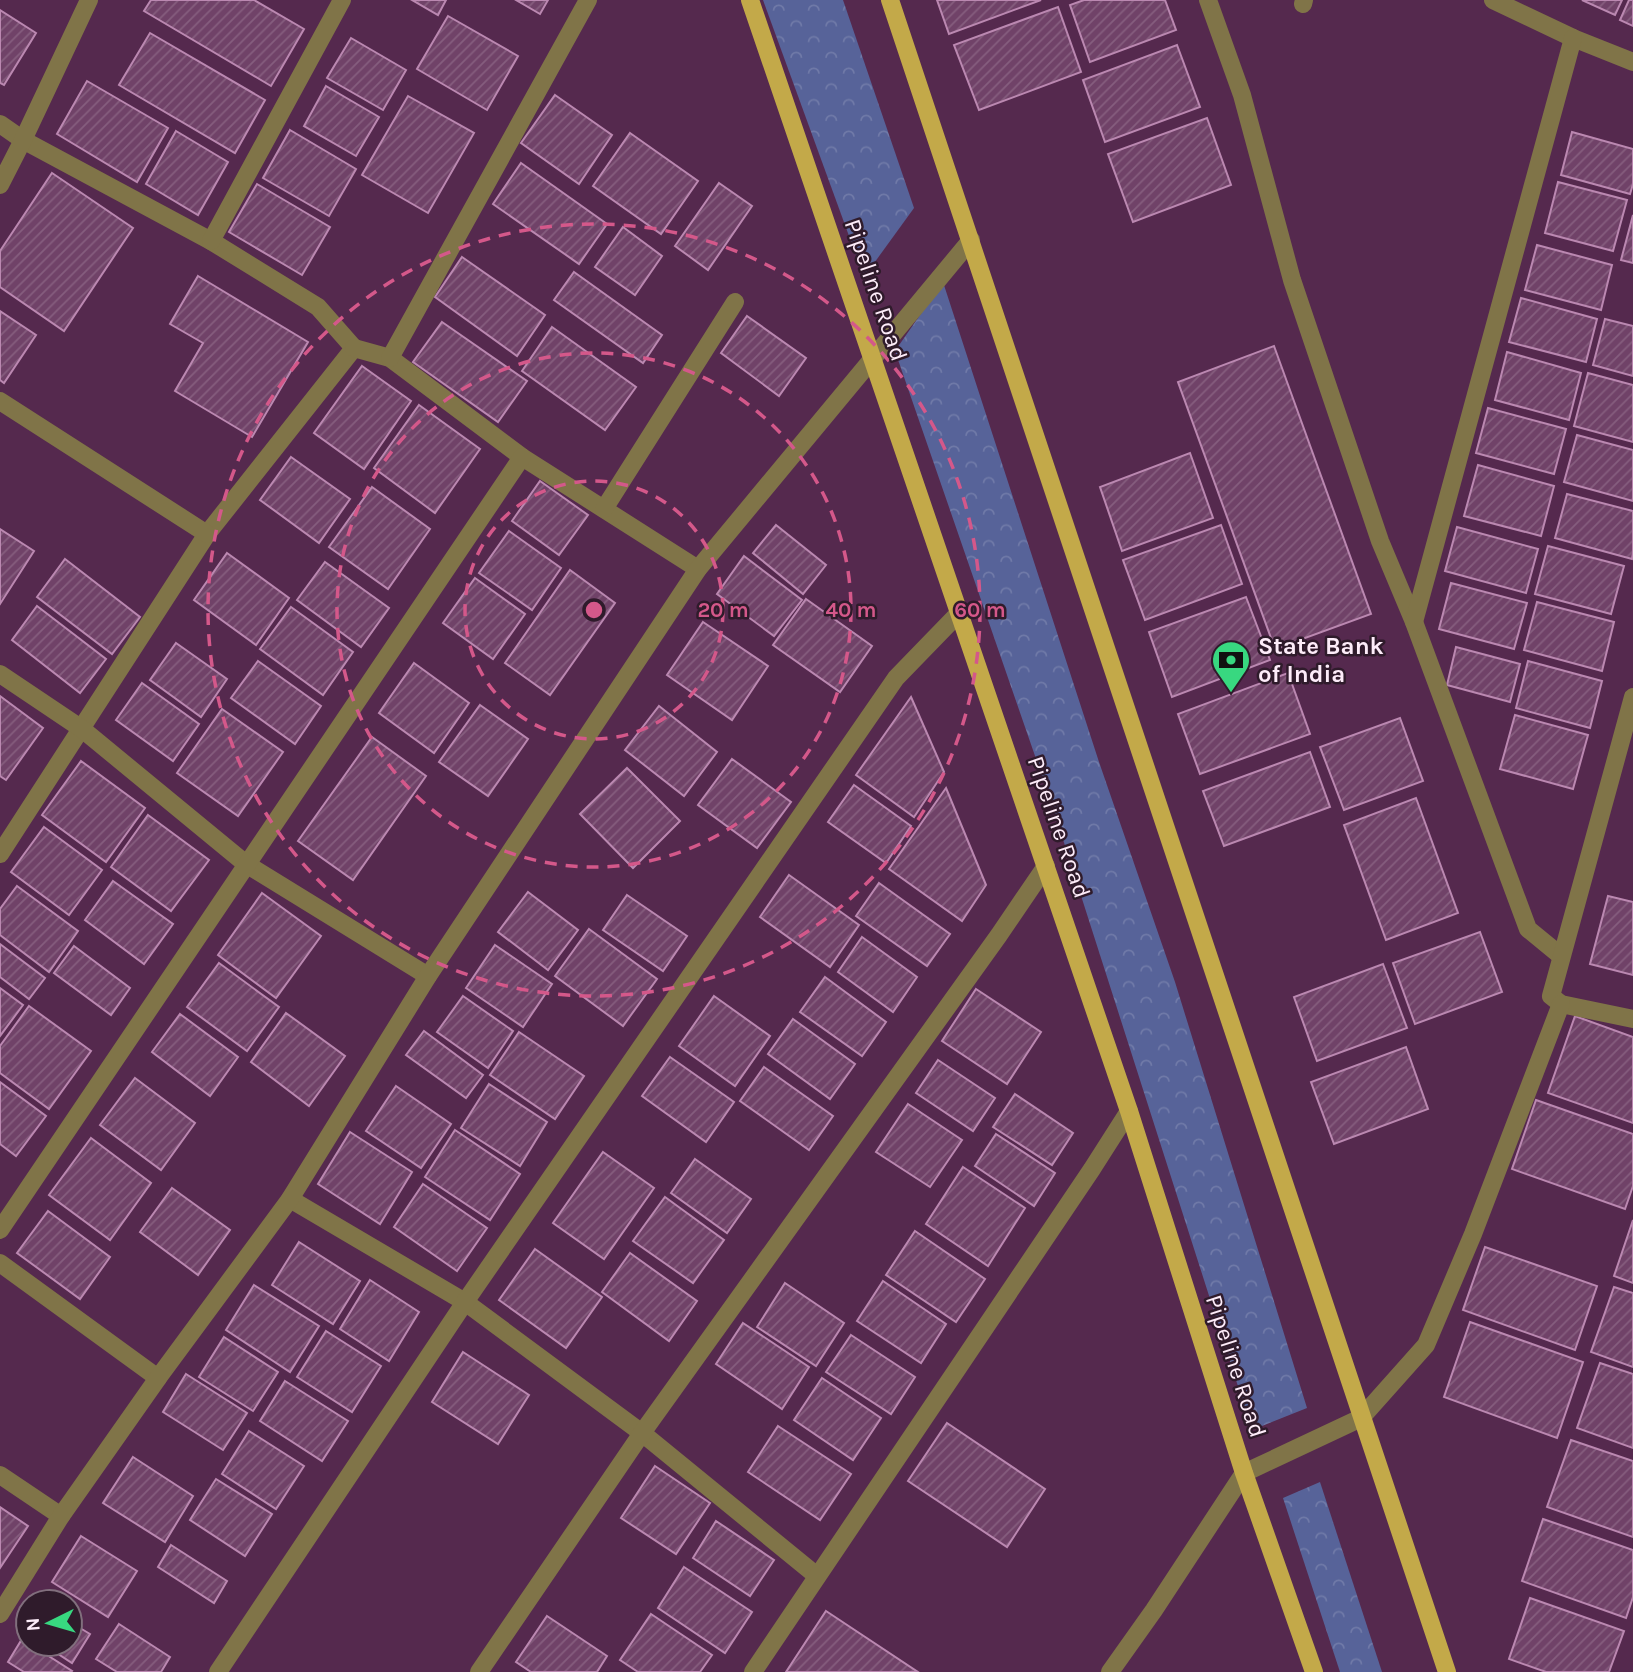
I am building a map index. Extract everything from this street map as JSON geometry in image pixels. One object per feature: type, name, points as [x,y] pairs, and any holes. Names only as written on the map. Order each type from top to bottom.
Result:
[{"type":"main road","name":"Pipeline Road","points":[[750,0],[1129,1111],[1244,1473],[1314,1672]]},
{"type":"main road","points":[[890,0],[1447,1672]]},
{"type":"street","points":[[0,185],[89,0]]},
{"type":"street","points":[[211,241],[342,0]]},
{"type":"street","points":[[390,358],[588,0]]},
{"type":"street","points":[[1208,0],[1242,95],[1292,280],[1380,541],[1414,622],[1528,929],[1561,956]]},
{"type":"street","points":[[1493,0],[1573,38],[1633,62]]},
{"type":"street","points":[[1414,622],[1573,38]]},
{"type":"street","points":[[0,124],[23,140],[211,241],[318,307],[354,348],[390,358],[522,457],[698,569]]},
{"type":"street","points":[[0,1614],[61,1516],[158,1378],[290,1199],[428,976],[698,569],[971,240]]},
{"type":"street","points":[[604,509],[736,302]]},
{"type":"street","points":[[0,854],[206,534],[354,348]]},
{"type":"street","points":[[0,401],[206,534]]},
{"type":"street","points":[[0,1230],[522,457]]},
{"type":"street","points":[[218,1672],[465,1302],[895,678],[959,612]]},
{"type":"street","points":[[0,674],[82,729],[246,864],[428,976]]},
{"type":"street","points":[[1633,697],[1550,996],[1560,1004],[1633,1019]]},
{"type":"street","points":[[479,1672],[642,1433],[1046,866]]},
{"type":"street","points":[[1110,1672],[1154,1611],[1244,1473],[1361,1418],[1426,1345],[1473,1234],[1560,1004]]},
{"type":"street","points":[[753,1672],[1129,1111]]},
{"type":"street","points":[[290,1199],[465,1302],[642,1433],[817,1576]]},
{"type":"street","points":[[0,1263],[158,1378]]},
{"type":"street","points":[[0,1475],[61,1516]]},
{"type":"green space","points":[[763,0],[843,0],[914,208],[864,277]]},
{"type":"green space","points":[[943,282],[1099,762],[1175,982],[1307,1408],[1252,1430],[1052,805],[895,351]]},
{"type":"green space","points":[[1320,1482],[1382,1672],[1340,1672],[1283,1498]]},
{"type":"building","points":[[151,0],[254,0],[304,29],[271,86],[144,11]]},
{"type":"building","points":[[412,0],[446,0],[438,15]]},
{"type":"building","points":[[516,0],[548,0],[540,14]]},
{"type":"building","points":[[937,0],[1041,0],[949,34]]},
{"type":"building","points":[[1084,0],[1165,0],[1176,30],[1090,62],[1070,5]]},
{"type":"building","points":[[1582,0],[1622,0],[1615,15]]},
{"type":"building","points":[[1629,0],[1633,0],[1633,26],[1620,20]]},
{"type":"building","points":[[1058,7],[1081,72],[979,110],[954,45]]},
{"type":"building","points":[[0,10],[36,33],[4,85],[0,83]]},
{"type":"building","points":[[448,16],[518,56],[487,110],[417,69]]},
{"type":"building","points":[[150,33],[265,100],[235,153],[119,85]]},
{"type":"building","points":[[351,38],[406,70],[383,110],[327,78]]},
{"type":"building","points":[[1177,45],[1200,107],[1105,142],[1083,80]]},
{"type":"building","points":[[87,81],[168,128],[137,182],[57,134]]},
{"type":"building","points":[[326,86],[379,117],[356,156],[304,126]]},
{"type":"building","points":[[555,95],[612,135],[579,184],[521,143]]},
{"type":"building","points":[[408,96],[474,133],[428,213],[362,175]]},
{"type":"building","points":[[1207,118],[1231,185],[1133,222],[1108,154]]},
{"type":"building","points":[[290,130],[356,169],[329,216],[263,178]]},
{"type":"building","points":[[176,131],[228,162],[198,215],[146,184]]},
{"type":"building","points":[[1572,132],[1633,149],[1633,184],[1630,194],[1561,175]]},
{"type":"building","points":[[630,133],[698,181],[661,234],[593,186]]},
{"type":"building","points":[[521,163],[607,224],[579,264],[493,204]]},
{"type":"building","points":[[52,173],[133,228],[64,331],[0,287],[0,251]]},
{"type":"building","points":[[1558,182],[1627,200],[1613,251],[1545,233]]},
{"type":"building","points":[[719,183],[752,206],[708,270],[675,246]]},
{"type":"building","points":[[257,184],[330,227],[302,275],[229,232]]},
{"type":"building","points":[[1633,215],[1633,263],[1621,260]]},
{"type":"building","points":[[623,227],[662,256],[635,295],[595,267]]},
{"type":"building","points":[[1537,245],[1612,265],[1601,310],[1525,290]]},
{"type":"building","points":[[462,257],[545,315],[517,356],[435,297]]},
{"type":"building","points":[[574,272],[662,335],[643,363],[554,300]]},
{"type":"building","points":[[198,276],[308,342],[252,437],[175,391],[203,343],[170,324]]},
{"type":"building","points":[[1521,298],[1597,319],[1586,362],[1509,342]]},
{"type":"building","points":[[0,311],[36,335],[4,383],[0,380]]},
{"type":"building","points":[[747,316],[806,358],[779,396],[721,353]]},
{"type":"building","points":[[1605,319],[1633,326],[1633,376],[1593,365]]},
{"type":"building","points":[[442,322],[527,381],[498,422],[413,362]]},
{"type":"building","points":[[552,327],[636,387],[605,430],[522,371]]},
{"type":"building","points":[[1274,346],[1371,614],[1275,649],[1178,382]]},
{"type":"building","points":[[1507,352],[1581,373],[1569,420],[1495,400]]},
{"type":"building","points":[[362,366],[411,401],[364,469],[314,433]]},
{"type":"building","points":[[1588,373],[1633,385],[1633,442],[1574,426]]},
{"type":"building","points":[[419,405],[480,449],[435,513],[374,468]]},
{"type":"building","points":[[1488,408],[1566,429],[1554,474],[1476,453]]},
{"type":"building","points":[[1577,435],[1633,450],[1633,501],[1564,482]]},
{"type":"building","points":[[1190,453],[1213,518],[1122,551],[1100,487]]},
{"type":"building","points":[[291,457],[350,499],[319,543],[260,500]]},
{"type":"building","points":[[1478,465],[1554,486],[1541,536],[1464,516]]},
{"type":"building","points":[[540,481],[588,515],[559,555],[512,521]]},
{"type":"building","points":[[372,487],[430,529],[388,589],[329,547]]},
{"type":"building","points":[[1567,494],[1633,511],[1632,559],[1555,538]]},
{"type":"building","points":[[776,525],[826,565],[803,594],[753,553]]},
{"type":"building","points":[[1221,525],[1242,584],[1145,620],[1123,560]]},
{"type":"building","points":[[1457,527],[1538,549],[1526,593],[1445,571]]},
{"type":"building","points":[[0,529],[34,551],[0,604]]},
{"type":"building","points":[[509,531],[561,568],[532,610],[479,573]]},
{"type":"building","points":[[1548,546],[1624,566],[1611,614],[1535,594]]},
{"type":"building","points":[[227,553],[289,598],[256,645],[194,600]]},
{"type":"building","points":[[744,556],[802,600],[774,636],[717,594]]},
{"type":"building","points":[[65,559],[140,617],[112,654],[37,597]]},
{"type":"building","points":[[325,562],[389,608],[361,647],[297,600]]},
{"type":"building","points":[[570,570],[615,603],[550,695],[505,663]]},
{"type":"building","points":[[475,578],[525,614],[493,659],[443,623]]},
{"type":"building","points":[[1451,583],[1527,603],[1514,649],[1439,629]]},
{"type":"building","points":[[1246,597],[1270,660],[1172,697],[1149,632]]},
{"type":"building","points":[[806,599],[872,646],[840,692],[773,645]]},
{"type":"building","points":[[1537,602],[1614,622],[1602,671],[1524,650]]},
{"type":"building","points":[[37,606],[106,659],[80,693],[12,640]]},
{"type":"building","points":[[291,607],[353,652],[323,695],[260,649]]},
{"type":"building","points":[[703,622],[768,666],[732,720],[667,675]]},
{"type":"building","points":[[176,643],[227,679],[201,717],[150,680]]},
{"type":"building","points":[[1456,647],[1520,664],[1510,702],[1447,685]]},
{"type":"building","points":[[258,661],[321,706],[295,744],[231,698]]},
{"type":"building","points":[[1528,661],[1602,681],[1590,728],[1516,708]]},
{"type":"building","points":[[414,663],[469,703],[434,753],[379,713]]},
{"type":"building","points":[[1288,673],[1310,734],[1200,774],[1178,714]]},
{"type":"building","points":[[142,683],[199,724],[173,761],[116,720]]},
{"type":"building","points":[[0,696],[43,728],[6,780],[0,776]]},
{"type":"building","points":[[911,697],[944,772],[914,817],[856,775]]},
{"type":"building","points":[[480,705],[528,739],[488,796],[439,762]]},
{"type":"building","points":[[659,706],[717,752],[684,796],[625,750]]},
{"type":"building","points":[[222,709],[283,752],[238,816],[177,773]]},
{"type":"building","points":[[1515,715],[1588,735],[1573,789],[1500,769]]},
{"type":"building","points":[[1400,718],[1423,781],[1344,810],[1320,747]]},
{"type":"building","points":[[372,737],[426,776],[353,880],[298,841]]},
{"type":"building","points":[[1310,752],[1330,807],[1224,846],[1203,791]]},
{"type":"building","points":[[732,759],[791,802],[757,848],[698,805]]},
{"type":"building","points":[[81,761],[145,808],[106,862],[42,815]]},
{"type":"building","points":[[627,768],[680,821],[633,868],[580,814]]},
{"type":"building","points":[[854,785],[911,826],[886,863],[828,822]]},
{"type":"building","points":[[946,788],[986,885],[962,921],[889,869]]},
{"type":"building","points":[[1416,798],[1458,913],[1386,940],[1344,825]]},
{"type":"building","points":[[148,815],[209,860],[171,911],[111,867]]},
{"type":"building","points":[[44,827],[102,870],[69,915],[11,872]]},
{"type":"building","points":[[789,875],[859,925],[830,967],[760,917]]},
{"type":"building","points":[[113,881],[173,924],[144,964],[85,920]]},
{"type":"building","points":[[879,883],[950,934],[927,966],[856,916]]},
{"type":"building","points":[[17,886],[78,931],[49,972],[0,935],[0,909]]},
{"type":"building","points":[[528,892],[578,930],[548,970],[498,932]]},
{"type":"building","points":[[262,893],[321,936],[276,998],[218,955]]},
{"type":"building","points":[[627,895],[687,936],[663,971],[603,930]]},
{"type":"building","points":[[1608,896],[1633,902],[1633,975],[1590,964]]},
{"type":"building","points":[[589,929],[657,979],[623,1026],[555,976]]},
{"type":"building","points":[[1480,932],[1502,992],[1415,1024],[1393,963]]},
{"type":"building","points":[[862,937],[917,977],[893,1012],[838,972]]},
{"type":"building","points":[[0,944],[45,978],[29,999],[0,977]]},
{"type":"building","points":[[495,945],[552,984],[523,1027],[466,988]]},
{"type":"building","points":[[74,946],[130,988],[111,1015],[54,973]]},
{"type":"building","points":[[219,963],[279,1007],[247,1051],[187,1007]]},
{"type":"building","points":[[1383,964],[1407,1028],[1317,1061],[1294,997]]},
{"type":"building","points":[[825,977],[886,1022],[862,1056],[800,1012]]},
{"type":"building","points":[[0,988],[23,1005],[0,1036]]},
{"type":"building","points":[[976,989],[1041,1032],[1007,1084],[942,1041]]},
{"type":"building","points":[[463,996],[513,1031],[488,1068],[437,1032]]},
{"type":"building","points":[[714,996],[770,1036],[735,1086],[679,1046]]},
{"type":"building","points":[[29,1006],[91,1051],[49,1109],[0,1073],[0,1046]]},
{"type":"building","points":[[286,1013],[345,1056],[309,1106],[251,1062]]},
{"type":"building","points":[[180,1014],[238,1057],[210,1096],[152,1052]]},
{"type":"building","points":[[1575,1016],[1633,1037],[1633,1123],[1548,1093]]},
{"type":"building","points":[[793,1019],[855,1064],[830,1099],[768,1054]]},
{"type":"building","points":[[424,1031],[483,1075],[466,1098],[406,1055]]},
{"type":"building","points":[[519,1032],[584,1076],[555,1119],[490,1075]]},
{"type":"building","points":[[1406,1047],[1428,1109],[1334,1144],[1311,1082]]},
{"type":"building","points":[[670,1057],[734,1102],[706,1142],[642,1096]]},
{"type":"building","points":[[938,1060],[995,1098],[973,1131],[916,1093]]},
{"type":"building","points":[[764,1067],[833,1116],[809,1150],[740,1101]]},
{"type":"building","points":[[135,1078],[195,1123],[161,1170],[100,1125]]},
{"type":"building","points":[[0,1082],[46,1116],[16,1156],[0,1144]]},
{"type":"building","points":[[489,1084],[547,1122],[520,1166],[461,1128]]},
{"type":"building","points":[[396,1086],[451,1124],[421,1168],[366,1131]]},
{"type":"building","points":[[1015,1094],[1073,1133],[1052,1165],[993,1127]]},
{"type":"building","points":[[1536,1100],[1633,1134],[1633,1186],[1625,1209],[1512,1169]]},
{"type":"building","points":[[908,1104],[962,1140],[930,1187],[876,1152]]},
{"type":"building","points":[[455,1130],[520,1174],[490,1220],[425,1177]]},
{"type":"building","points":[[350,1132],[412,1172],[380,1224],[318,1184]]},
{"type":"building","points":[[996,1134],[1055,1173],[1034,1206],[975,1166]]},
{"type":"building","points":[[91,1138],[151,1183],[110,1240],[49,1195]]},
{"type":"building","points":[[603,1152],[654,1188],[604,1259],[553,1223]]},
{"type":"building","points":[[695,1159],[751,1199],[727,1233],[671,1193]]},
{"type":"building","points":[[963,1167],[1025,1208],[988,1266],[926,1224]]},
{"type":"building","points":[[423,1184],[487,1228],[457,1271],[394,1227]]},
{"type":"building","points":[[172,1188],[230,1230],[198,1275],[140,1232]]},
{"type":"building","points":[[665,1197],[724,1240],[693,1283],[633,1241]]},
{"type":"building","points":[[48,1211],[110,1257],[80,1299],[17,1253]]},
{"type":"building","points":[[1633,1220],[1633,1283],[1614,1276]]},
{"type":"building","points":[[915,1231],[985,1279],[956,1322],[886,1275]]},
{"type":"building","points":[[299,1242],[360,1281],[333,1324],[272,1285]]},
{"type":"building","points":[[1485,1247],[1597,1286],[1575,1350],[1463,1310]]},
{"type":"building","points":[[535,1249],[602,1297],[566,1348],[499,1300]]},
{"type":"building","points":[[630,1253],[697,1301],[669,1341],[602,1292]]},
{"type":"building","points":[[370,1280],[419,1312],[389,1361],[340,1329]]},
{"type":"building","points":[[883,1281],[946,1324],[921,1363],[857,1321]]},
{"type":"building","points":[[785,1283],[844,1323],[816,1366],[757,1327]]},
{"type":"building","points":[[254,1285],[319,1326],[290,1372],[226,1330]]},
{"type":"building","points":[[1614,1287],[1633,1293],[1633,1367],[1591,1352]]},
{"type":"building","points":[[1470,1322],[1583,1362],[1557,1438],[1444,1397]]},
{"type":"building","points":[[743,1323],[809,1367],[782,1409],[716,1364]]},
{"type":"building","points":[[326,1331],[381,1366],[352,1412],[297,1377]]},
{"type":"building","points":[[851,1335],[915,1377],[891,1414],[826,1372]]},
{"type":"building","points":[[224,1337],[278,1372],[253,1411],[199,1377]]},
{"type":"building","points":[[463,1352],[529,1395],[498,1444],[432,1402]]},
{"type":"building","points":[[1600,1363],[1633,1374],[1633,1448],[1577,1428]]},
{"type":"building","points":[[186,1374],[247,1413],[223,1450],[163,1412]]},
{"type":"building","points":[[822,1378],[881,1418],[853,1460],[794,1420]]},
{"type":"building","points":[[285,1381],[348,1421],[322,1461],[260,1421]]},
{"type":"building","points":[[947,1423],[1045,1489],[1007,1547],[908,1481]]},
{"type":"building","points":[[778,1426],[851,1474],[820,1520],[748,1472]]},
{"type":"building","points":[[249,1431],[304,1466],[276,1509],[222,1474]]},
{"type":"building","points":[[1571,1440],[1633,1461],[1633,1537],[1547,1507]]},
{"type":"building","points":[[133,1457],[193,1496],[165,1542],[103,1503]]},
{"type":"building","points":[[655,1466],[710,1503],[676,1554],[621,1518]]},
{"type":"building","points":[[216,1479],[272,1514],[245,1556],[190,1520]]},
{"type":"building","points":[[0,1507],[28,1526],[0,1568]]},
{"type":"building","points":[[1543,1519],[1633,1550],[1633,1597],[1626,1618],[1522,1581]]},
{"type":"building","points":[[716,1521],[774,1560],[750,1596],[693,1558]]},
{"type":"building","points":[[81,1536],[137,1571],[108,1617],[84,1602],[84,1588],[62,1588],[52,1582]]},
{"type":"building","points":[[171,1545],[227,1581],[214,1603],[158,1567]]},
{"type":"building","points":[[684,1567],[752,1612],[725,1653],[658,1608]]},
{"type":"building","points":[[1530,1598],[1624,1631],[1609,1672],[1546,1672],[1509,1659]]},
{"type":"building","points":[[826,1611],[918,1672],[786,1672]]},
{"type":"building","points":[[651,1614],[712,1655],[700,1672],[638,1672],[620,1660]]},
{"type":"building","points":[[547,1616],[607,1656],[597,1672],[531,1672],[516,1662]]},
{"type":"building","points":[[119,1624],[170,1657],[161,1672],[117,1672],[96,1659]]},
{"type":"building","points":[[84,1630],[90,1634],[84,1644]]},
{"type":"building","points":[[14,1652],[14,1658],[52,1658],[72,1671],[24,1672],[8,1662]]},
{"type":"place","name":"State Bank of India","points":[[1231,694]]}]
